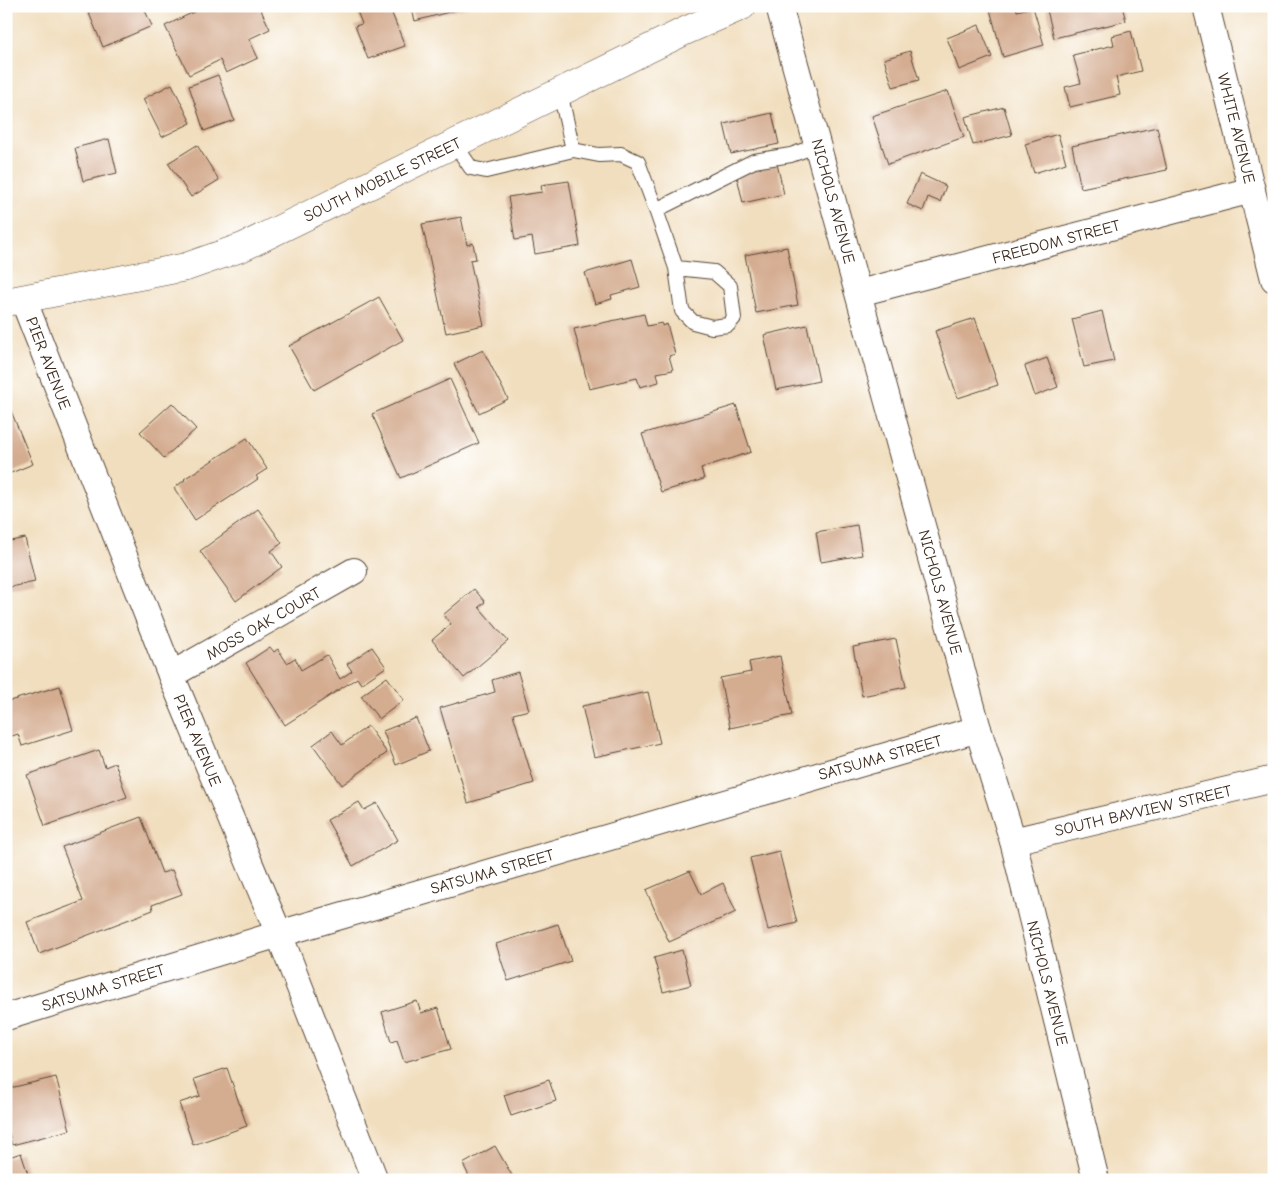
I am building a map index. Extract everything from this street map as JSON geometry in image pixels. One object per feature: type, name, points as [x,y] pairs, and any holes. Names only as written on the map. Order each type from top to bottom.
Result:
[{"type":"main road","name":"SOUTH MOBILE STREET","points":[[11,300],[186,267],[243,247],[685,31],[742,6]]},
{"type":"street","name":"NICHOLS AVENUE","points":[[779,6],[978,729],[1013,841],[1096,1180]]},
{"type":"street","name":"WHITE AVENUE","points":[[1206,6],[1274,279]]},
{"type":"street","name":"FREEDOM STREET","points":[[859,293],[1252,190]]},
{"type":"street","name":"PIER AVENUE","points":[[11,300],[172,675],[279,934],[375,1180]]},
{"type":"street","name":"MOSS OAK COURT","points":[[172,675],[354,571]]},
{"type":"street","name":"SATSUMA STREET","points":[[6,1017],[279,934],[978,729]]},
{"type":"street","name":"SOUTH BAYVIEW STREET","points":[[1013,841],[1274,779]]},
{"type":"lane","points":[[560,92],[573,150]]},
{"type":"lane","points":[[454,144],[471,168],[486,171],[573,150],[599,155],[621,154],[638,162],[676,268],[682,311],[693,322],[712,327],[728,325],[734,318],[730,286],[714,272],[676,268]]},
{"type":"lane","points":[[656,210],[754,161],[791,154],[818,144]]},
{"type":"building","points":[[86,6],[143,6],[152,26],[103,47]]},
{"type":"building","points":[[206,6],[259,6],[270,29],[249,39],[258,58],[226,73],[220,60],[189,75],[165,26]]},
{"type":"building","points":[[355,6],[389,6],[405,46],[368,59],[355,26],[362,24]]},
{"type":"building","points":[[411,6],[468,6],[468,7],[415,21]]},
{"type":"building","points":[[989,6],[1016,6],[1017,11],[1033,7],[1044,45],[1003,57]]},
{"type":"building","points":[[1046,6],[1122,6],[1126,21],[1054,38]]},
{"type":"building","points":[[979,25],[992,57],[959,70],[947,38]]},
{"type":"building","points":[[1131,31],[1141,71],[1116,77],[1120,95],[1070,107],[1065,87],[1081,83],[1073,55],[1114,45],[1112,36]]},
{"type":"building","points":[[910,51],[919,80],[893,87],[884,59]]},
{"type":"building","points":[[218,75],[234,120],[204,131],[189,86]]},
{"type":"building","points":[[172,84],[191,123],[162,137],[143,99]]},
{"type":"building","points":[[948,91],[964,137],[888,164],[872,116]]},
{"type":"building","points":[[1004,107],[1012,135],[973,145],[965,117]]},
{"type":"building","points":[[772,113],[779,144],[731,154],[724,124]]},
{"type":"building","points":[[1157,127],[1167,170],[1081,188],[1072,146]]},
{"type":"building","points":[[1058,134],[1066,163],[1034,173],[1025,144]]},
{"type":"building","points":[[109,139],[117,173],[83,181],[75,148]]},
{"type":"building","points":[[197,145],[219,180],[191,197],[168,163]]},
{"type":"building","points":[[777,164],[784,194],[743,203],[736,172]]},
{"type":"building","points":[[920,174],[946,186],[940,202],[928,197],[923,211],[907,204]]},
{"type":"building","points":[[569,181],[580,246],[535,254],[532,237],[515,240],[508,197],[542,192],[541,185]]},
{"type":"building","points":[[461,217],[467,245],[473,243],[476,259],[470,260],[484,325],[446,333],[422,224]]},
{"type":"building","points":[[787,247],[798,305],[756,313],[745,255]]},
{"type":"building","points":[[632,259],[640,287],[611,295],[612,299],[595,304],[585,273]]},
{"type":"building","points":[[379,297],[403,340],[314,390],[289,346]]},
{"type":"building","points":[[1102,311],[1114,361],[1084,367],[1072,319]]},
{"type":"building","points":[[644,314],[647,326],[667,324],[675,354],[669,356],[673,370],[657,373],[659,382],[640,387],[637,378],[589,389],[574,329]]},
{"type":"building","points":[[975,318],[998,385],[958,398],[935,331]]},
{"type":"building","points":[[807,325],[819,381],[776,390],[764,335]]},
{"type":"building","points":[[483,350],[508,399],[479,413],[454,364]]},
{"type":"building","points":[[1047,358],[1058,387],[1035,396],[1025,366]]},
{"type":"building","points":[[450,379],[479,443],[401,478],[372,414]]},
{"type":"building","points":[[6,399],[33,464],[6,475]]},
{"type":"building","points":[[172,403],[196,429],[164,458],[140,432]]},
{"type":"building","points":[[736,405],[751,452],[701,468],[704,479],[661,492],[642,434]]},
{"type":"building","points":[[247,438],[267,469],[256,476],[258,479],[195,520],[174,488],[184,479]]},
{"type":"building","points":[[258,509],[282,543],[271,551],[282,567],[236,601],[200,551]]},
{"type":"building","points":[[857,525],[862,555],[821,562],[816,532]]},
{"type":"building","points":[[25,538],[35,582],[6,588],[6,542]]},
{"type":"building","points":[[474,589],[485,602],[479,607],[508,641],[464,678],[432,640],[451,624],[443,615]]},
{"type":"building","points":[[896,639],[906,687],[862,696],[853,647]]},
{"type":"building","points":[[270,647],[274,652],[278,649],[287,663],[295,658],[301,670],[327,655],[340,679],[352,671],[347,664],[372,647],[386,667],[361,684],[357,678],[285,725],[246,663]]},
{"type":"building","points":[[780,656],[792,715],[730,728],[720,678],[751,672],[749,662]]},
{"type":"building","points":[[518,672],[529,710],[513,714],[534,783],[468,803],[440,708],[495,692],[492,680]]},
{"type":"building","points":[[387,677],[404,700],[379,719],[361,696]]},
{"type":"building","points":[[60,686],[73,730],[22,746],[18,734],[6,738],[6,702]]},
{"type":"building","points":[[648,692],[660,743],[594,757],[582,706]]},
{"type":"building","points":[[416,718],[429,751],[396,765],[383,731]]},
{"type":"building","points":[[368,726],[387,753],[342,785],[313,745],[332,731],[342,745]]},
{"type":"building","points":[[99,750],[105,767],[115,763],[127,797],[45,826],[27,775]]},
{"type":"building","points":[[359,802],[364,810],[377,803],[398,840],[353,866],[327,820]]},
{"type":"building","points":[[141,817],[162,873],[172,870],[182,894],[152,905],[153,910],[39,954],[27,922],[83,901],[62,847]]},
{"type":"building","points":[[779,851],[797,923],[768,930],[750,858]]},
{"type":"building","points":[[690,871],[701,894],[723,883],[736,912],[669,942],[646,890]]},
{"type":"building","points":[[558,924],[571,961],[508,981],[496,944]]},
{"type":"building","points":[[682,950],[691,985],[663,992],[654,958]]},
{"type":"building","points":[[417,1001],[421,1013],[438,1008],[451,1049],[404,1062],[397,1040],[391,1042],[382,1012]]},
{"type":"building","points":[[227,1068],[247,1126],[193,1145],[179,1103],[200,1096],[194,1079]]},
{"type":"building","points":[[56,1077],[70,1130],[12,1145],[6,1122],[6,1089]]},
{"type":"building","points":[[549,1080],[556,1101],[511,1116],[504,1095]]},
{"type":"building","points":[[495,1146],[514,1179],[471,1180],[463,1164]]},
{"type":"building","points":[[21,1153],[30,1180],[6,1180],[6,1158]]}]
